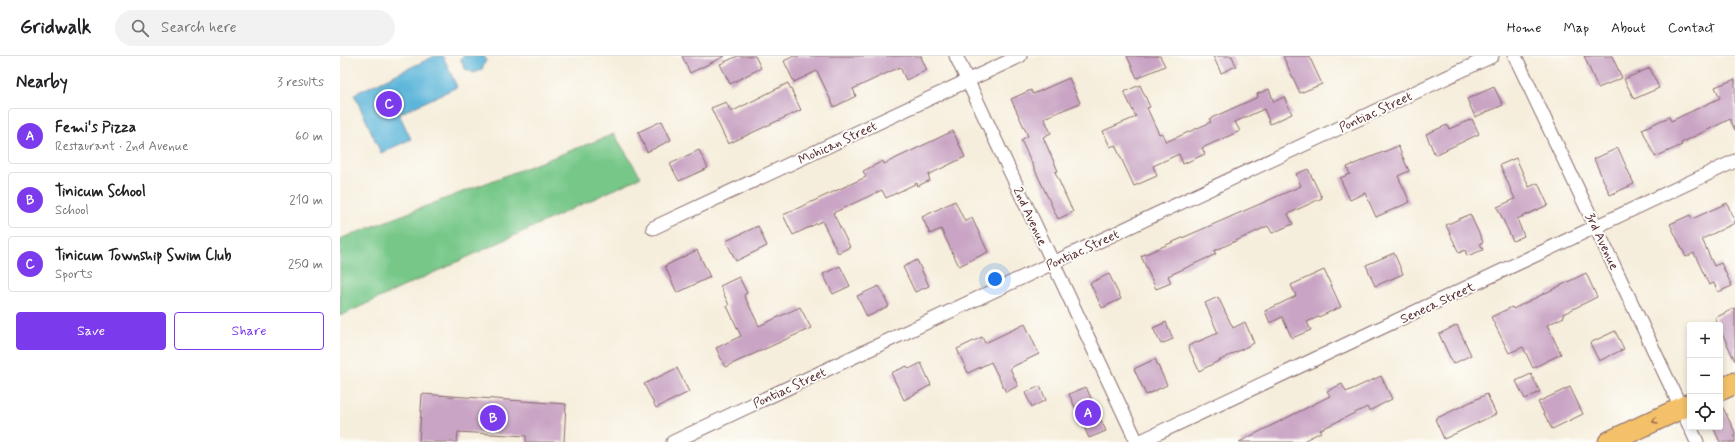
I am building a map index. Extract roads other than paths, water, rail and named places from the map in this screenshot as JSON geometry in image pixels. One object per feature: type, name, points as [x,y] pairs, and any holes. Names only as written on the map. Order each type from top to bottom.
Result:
[{"type":"main road","points":[[1723,389],[1735,383]]},
{"type":"main road","points":[[1610,442],[1686,406]]},
{"type":"street","name":"2nd Avenue","points":[[956,56],[1138,442]]},
{"type":"street","name":"Mohican Street","points":[[653,228],[1020,56]]},
{"type":"street","name":"Pontiac Street","points":[[673,442],[1492,56]]},
{"type":"street","name":"3rd Avenue","points":[[1515,56],[1596,227],[1686,406]]},
{"type":"street","name":"Seneca Street","points":[[1138,442],[1735,161]]},
{"type":"street","name":"3rd Avenue","points":[[1691,430],[1697,442]]},
{"type":"water","points":[[435,56],[443,56],[457,87],[399,114],[411,139],[381,153],[354,94]]},
{"type":"water","points":[[463,56],[484,56],[486,60],[482,69],[474,73],[465,69],[461,60]]},
{"type":"place","name":"Tinicum Township Swim Club","points":[[389,104]]},
{"type":"place","name":"Femi's Pizza","points":[[1088,413]]},
{"type":"place","name":"Tinicum School","points":[[493,418]]}]
